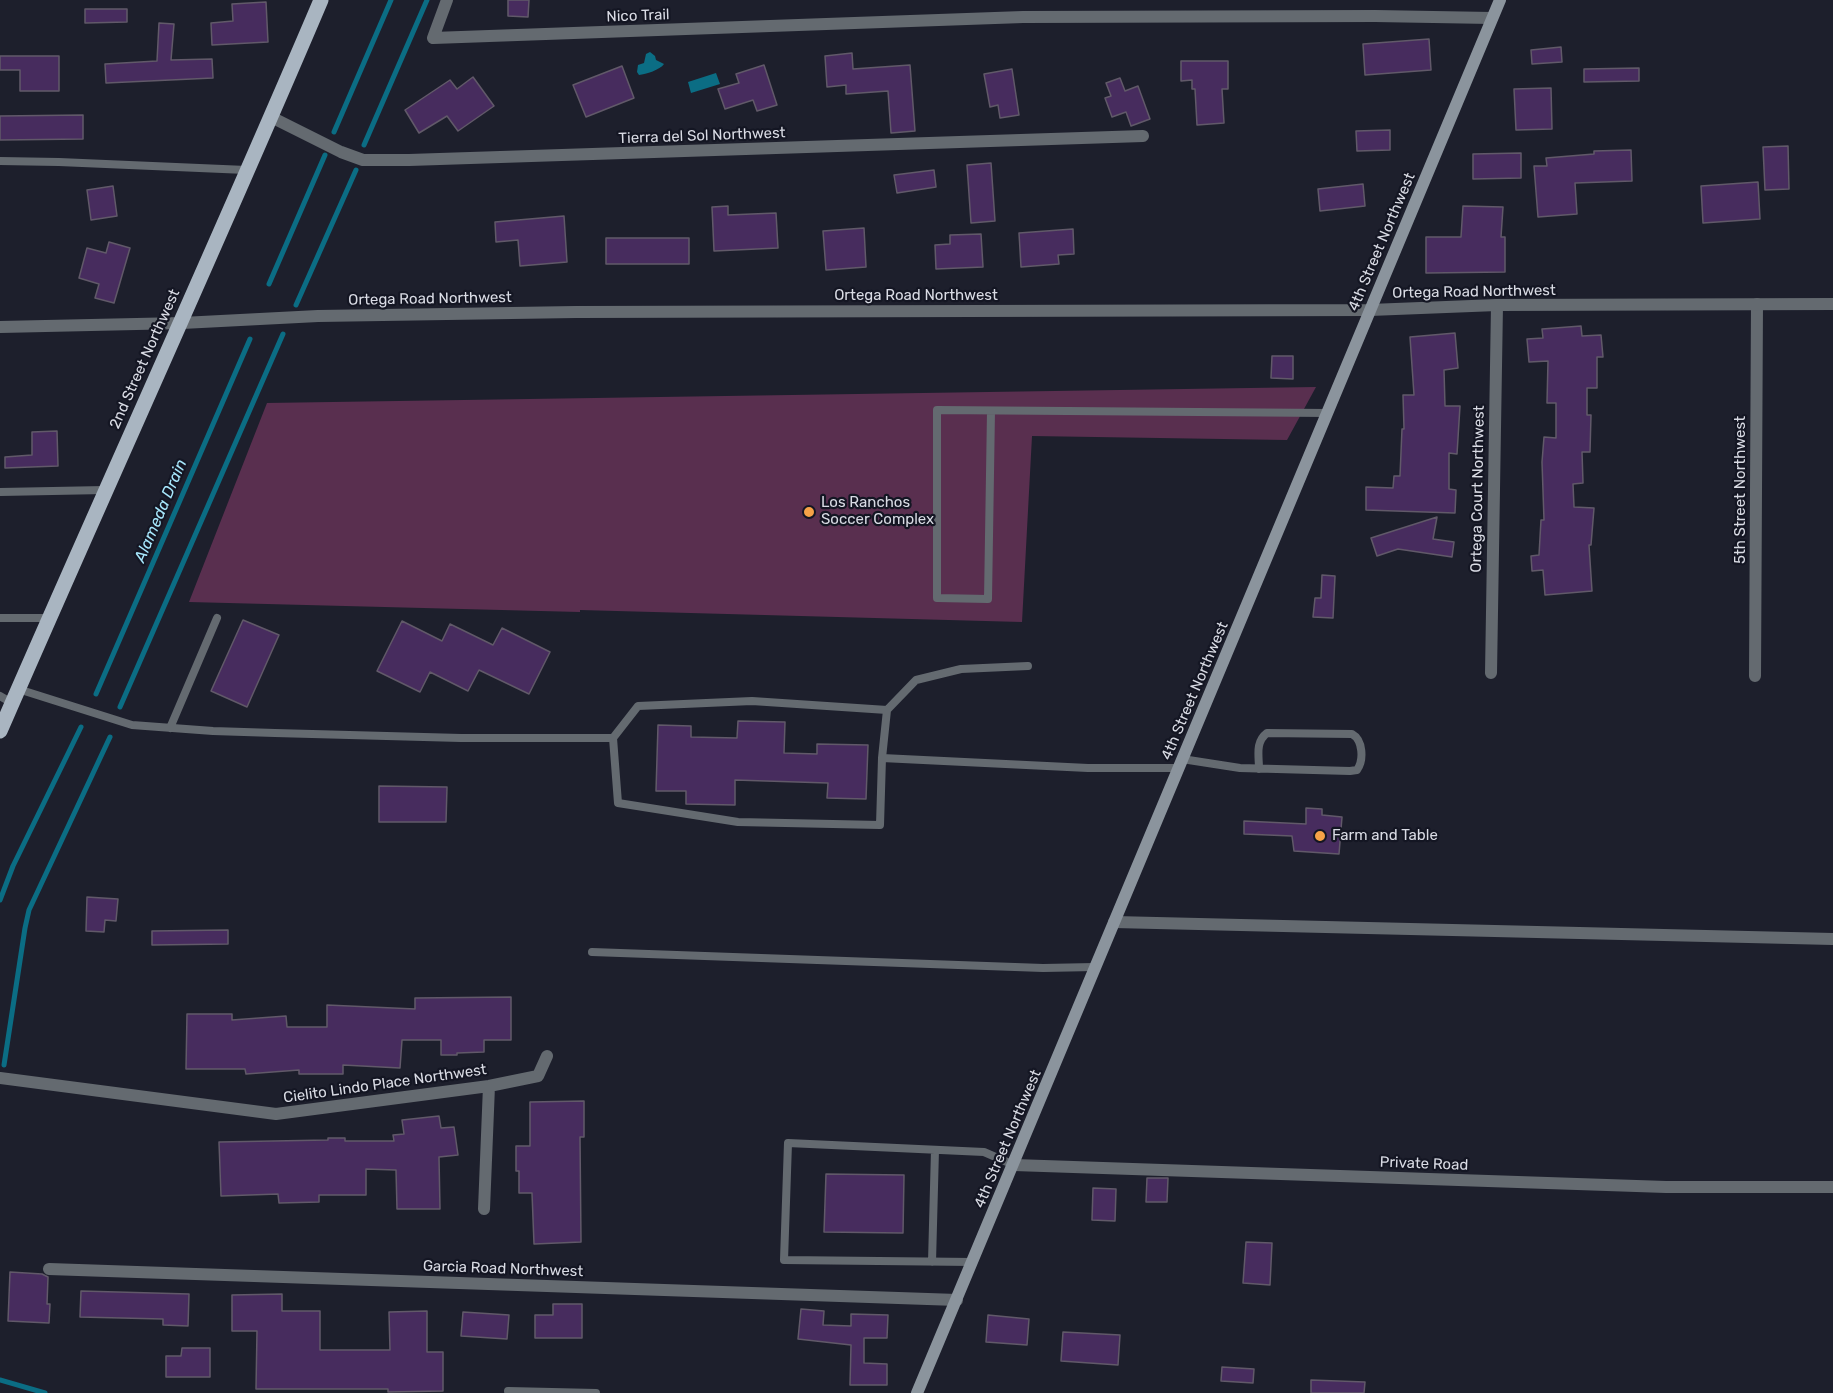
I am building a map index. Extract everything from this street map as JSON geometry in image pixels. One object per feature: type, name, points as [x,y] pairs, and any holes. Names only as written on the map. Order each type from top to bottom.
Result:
[{"type":"main road","name":"2nd Street Northwest","points":[[0,731],[10,696],[49,618],[182,323],[321,0]]},
{"type":"main road","name":"4th Street Northwest","points":[[917,1393],[1500,0]]},
{"type":"street","name":"Nico Trail","points":[[447,0],[432,38],[1023,17],[1492,18]]},
{"type":"street","name":"Tierra del Sol Northwest","points":[[271,117],[341,152],[363,160],[1143,136]]},
{"type":"street","name":"5th Street Northwest","points":[[1755,676],[1757,304]]},
{"type":"street","name":"Ortega Road Northwest","points":[[0,327],[182,323],[318,316],[576,312],[1370,310],[1497,305],[1833,304]]},
{"type":"street","name":"Ortega Court Northwest","points":[[1491,673],[1497,305]]},
{"type":"street","points":[[1114,921],[1833,939]]},
{"type":"street","name":"Cielito Lindo Place Northwest","points":[[0,1078],[276,1114],[489,1086],[538,1076],[547,1056]]},
{"type":"street","points":[[484,1209],[489,1086]]},
{"type":"street","name":"Private Road","points":[[1014,1165],[1666,1187],[1833,1187]]},
{"type":"street","name":"Garcia Road Northwest","points":[[49,1269],[957,1300]]},
{"type":"lane","points":[[0,161],[246,170]]},
{"type":"lane","points":[[991,411],[988,599],[937,598],[937,410],[1328,413]]},
{"type":"lane","points":[[0,492],[105,490]]},
{"type":"lane","points":[[0,618],[49,618]]},
{"type":"lane","points":[[170,728],[217,618]]},
{"type":"lane","points":[[887,710],[752,701],[638,706],[613,738],[618,803],[738,822],[880,825],[882,758],[887,710],[916,680],[961,669],[1028,666]]},
{"type":"lane","points":[[10,696],[132,725],[213,731],[461,738],[613,738]]},
{"type":"lane","points":[[882,758],[1088,768],[1180,763],[1259,769],[1350,771],[1357,770],[1361,765],[1361,743],[1352,734],[1267,733],[1261,737],[1258,744],[1259,769]]},
{"type":"lane","points":[[592,952],[1020,968],[1095,967]]},
{"type":"lane","points":[[973,1262],[784,1260],[788,1143],[984,1152],[1014,1165]]},
{"type":"lane","points":[[932,1262],[935,1150]]},
{"type":"lane","points":[[508,1391],[596,1393]]},
{"type":"shaded area","points":[[1316,387],[1287,440],[1032,436],[1022,622],[189,602],[267,403]]},
{"type":"water","points":[[650,52],[656,60],[664,64],[656,70],[639,75],[638,65],[644,63],[646,54]]},
{"type":"water","points":[[716,73],[720,84],[691,93],[688,82]]},
{"type":"building","points":[[508,0],[529,0],[528,17],[508,16]]},
{"type":"building","points":[[266,2],[268,42],[212,45],[211,23],[233,21],[232,4]]},
{"type":"building","points":[[85,9],[127,9],[127,22],[85,23]]},
{"type":"building","points":[[159,23],[174,24],[171,60],[212,59],[213,78],[106,83],[105,64],[157,61]]},
{"type":"building","points":[[1429,39],[1431,70],[1365,75],[1363,44]]},
{"type":"building","points":[[1561,47],[1562,62],[1532,64],[1531,50]]},
{"type":"building","points":[[852,53],[853,69],[910,65],[915,131],[891,133],[888,91],[846,94],[846,85],[827,87],[825,56]]},
{"type":"building","points":[[0,56],[59,56],[59,91],[20,91],[20,70],[0,70]]},
{"type":"building","points":[[1181,61],[1228,61],[1228,89],[1222,89],[1224,123],[1197,125],[1195,89],[1192,89],[1192,80],[1181,81]]},
{"type":"building","points":[[764,65],[777,105],[757,111],[753,100],[725,109],[718,89],[739,83],[736,74]]},
{"type":"building","points":[[622,66],[634,98],[586,117],[573,85]]},
{"type":"building","points":[[1639,68],[1639,81],[1584,82],[1584,69]]},
{"type":"building","points":[[1012,69],[1019,115],[1000,118],[998,105],[990,107],[984,74]]},
{"type":"building","points":[[473,77],[494,106],[458,131],[447,116],[419,133],[405,110],[450,80],[457,89]]},
{"type":"building","points":[[1120,78],[1125,91],[1138,86],[1150,119],[1131,126],[1126,112],[1112,117],[1105,98],[1111,96],[1106,83]]},
{"type":"building","points":[[1551,88],[1552,129],[1516,130],[1514,89]]},
{"type":"building","points":[[83,115],[83,139],[0,140],[0,116]]},
{"type":"building","points":[[1390,130],[1390,150],[1357,151],[1356,131]]},
{"type":"building","points":[[1788,146],[1789,189],[1765,190],[1763,147]]},
{"type":"building","points":[[1631,150],[1632,181],[1575,183],[1577,214],[1538,217],[1534,166],[1547,166],[1546,158],[1594,154],[1594,151]]},
{"type":"building","points":[[1521,153],[1521,178],[1473,179],[1473,154]]},
{"type":"building","points":[[991,163],[995,221],[971,223],[967,165]]},
{"type":"building","points":[[934,170],[936,187],[897,193],[894,175]]},
{"type":"building","points":[[1758,182],[1760,219],[1703,223],[1701,186]]},
{"type":"building","points":[[1363,184],[1365,206],[1320,211],[1318,189]]},
{"type":"building","points":[[113,186],[117,216],[91,220],[87,190]]},
{"type":"building","points":[[728,206],[728,215],[776,213],[778,248],[714,251],[712,207]]},
{"type":"building","points":[[1463,206],[1503,207],[1501,237],[1505,237],[1505,272],[1426,273],[1426,237],[1461,237]]},
{"type":"building","points":[[564,216],[567,262],[520,266],[518,240],[496,242],[495,222]]},
{"type":"building","points":[[864,228],[866,267],[826,270],[823,231]]},
{"type":"building","points":[[1073,229],[1074,254],[1058,255],[1059,264],[1021,267],[1019,233]]},
{"type":"building","points":[[981,234],[983,267],[936,269],[935,245],[950,244],[950,235]]},
{"type":"building","points":[[606,238],[689,238],[689,264],[606,264]]},
{"type":"building","points":[[109,242],[130,248],[114,303],[95,298],[99,284],[79,278],[87,248],[106,253]]},
{"type":"building","points":[[1581,326],[1582,336],[1601,335],[1603,357],[1597,357],[1597,388],[1587,388],[1587,415],[1591,415],[1590,452],[1582,452],[1583,483],[1573,484],[1574,507],[1594,508],[1591,545],[1589,545],[1592,591],[1545,595],[1543,570],[1532,571],[1531,556],[1539,555],[1541,520],[1544,520],[1542,462],[1544,437],[1556,438],[1556,403],[1547,403],[1548,361],[1529,362],[1527,339],[1543,338],[1542,329]]},
{"type":"building","points":[[1455,333],[1458,368],[1444,370],[1445,406],[1460,406],[1457,454],[1449,453],[1449,489],[1456,490],[1455,513],[1366,510],[1366,487],[1393,488],[1394,476],[1400,476],[1402,429],[1404,429],[1403,395],[1414,395],[1410,337]]},
{"type":"building","points":[[1272,356],[1293,356],[1293,379],[1271,378]]},
{"type":"building","points":[[57,431],[58,466],[5,468],[5,457],[32,455],[32,432]]},
{"type":"building","points":[[1437,517],[1433,539],[1454,542],[1452,557],[1398,549],[1377,556],[1371,538]]},
{"type":"building","points":[[1322,575],[1335,576],[1333,618],[1313,617],[1315,598],[1321,598]]},
{"type":"building","points":[[243,620],[279,635],[247,707],[211,691]]},
{"type":"building","points":[[402,621],[442,641],[450,624],[493,645],[502,628],[550,652],[529,694],[479,670],[468,691],[430,672],[420,692],[377,671]]},
{"type":"building","points":[[738,721],[785,722],[784,753],[817,754],[817,744],[868,745],[866,799],[827,798],[828,783],[735,780],[735,805],[686,804],[686,791],[656,791],[658,725],[691,726],[691,737],[737,738]]},
{"type":"building","points":[[379,786],[447,787],[446,822],[379,822]]},
{"type":"building","points":[[1306,808],[1322,809],[1322,815],[1342,817],[1339,854],[1294,851],[1292,836],[1244,834],[1244,821],[1306,824]]},
{"type":"building","points":[[87,897],[118,899],[116,921],[105,920],[104,932],[86,931]]},
{"type":"building","points":[[228,930],[228,944],[152,945],[152,931]]},
{"type":"building","points":[[511,997],[511,1040],[484,1040],[484,1052],[441,1055],[441,1040],[402,1040],[400,1068],[343,1065],[343,1074],[299,1074],[299,1070],[246,1074],[245,1069],[186,1069],[187,1014],[232,1014],[232,1020],[286,1016],[287,1027],[327,1027],[327,1005],[415,1009],[415,998]]},
{"type":"building","points":[[584,1101],[584,1137],[580,1137],[581,1242],[534,1244],[532,1193],[519,1193],[519,1171],[516,1171],[516,1146],[530,1146],[530,1102]]},
{"type":"building","points":[[439,1116],[441,1128],[454,1127],[458,1155],[439,1157],[440,1209],[397,1209],[396,1170],[366,1169],[366,1195],[319,1195],[319,1202],[279,1203],[278,1194],[221,1196],[219,1142],[328,1140],[328,1138],[345,1138],[345,1141],[394,1141],[393,1135],[404,1134],[402,1120]]},
{"type":"building","points":[[826,1174],[904,1175],[903,1233],[824,1232]]},
{"type":"building","points":[[1147,1178],[1168,1178],[1167,1202],[1146,1202]]},
{"type":"building","points":[[1093,1188],[1116,1189],[1115,1221],[1092,1220]]},
{"type":"building","points":[[1246,1242],[1272,1243],[1270,1285],[1243,1283]]},
{"type":"building","points":[[10,1272],[42,1274],[48,1277],[49,1323],[8,1321]]},
{"type":"building","points":[[81,1291],[189,1294],[188,1326],[163,1325],[163,1319],[80,1317]]},
{"type":"building","points":[[282,1294],[282,1311],[320,1311],[320,1350],[390,1350],[389,1312],[427,1311],[427,1352],[443,1352],[443,1391],[256,1389],[257,1331],[232,1331],[232,1295]]},
{"type":"building","points":[[553,1304],[582,1304],[582,1338],[535,1338],[535,1315],[553,1315]]},
{"type":"building","points":[[801,1309],[824,1311],[823,1325],[851,1326],[851,1314],[888,1315],[887,1338],[864,1338],[864,1363],[887,1364],[887,1385],[850,1385],[851,1345],[798,1339]]},
{"type":"building","points":[[463,1312],[509,1315],[507,1339],[461,1336]]},
{"type":"building","points":[[988,1315],[1029,1319],[1027,1345],[986,1342]]},
{"type":"building","points":[[1063,1332],[1120,1335],[1118,1365],[1061,1361]]},
{"type":"building","points":[[182,1348],[210,1348],[210,1377],[166,1377],[166,1356],[181,1356]]},
{"type":"building","points":[[1222,1367],[1254,1369],[1253,1383],[1221,1381]]},
{"type":"building","points":[[1311,1380],[1365,1382],[1364,1393],[1311,1393]]},
{"type":"waterway","name":"Alameda Drain","points":[[334,132],[391,0]]},
{"type":"waterway","points":[[364,145],[427,0]]},
{"type":"waterway","name":"Alameda Drain","points":[[269,284],[325,155]]},
{"type":"waterway","points":[[296,305],[356,170]]},
{"type":"waterway","points":[[120,707],[283,334]]},
{"type":"waterway","name":"Alameda Drain","points":[[96,694],[250,339]]},
{"type":"waterway","name":"Alameda Drain","points":[[0,900],[13,866],[81,727]]},
{"type":"waterway","points":[[4,1065],[29,910],[110,737]]},
{"type":"waterway","points":[[0,1380],[45,1393]]},
{"type":"place","name":"Los Ranchos Soccer Complex","points":[[809,512]]},
{"type":"place","name":"Farm and Table","points":[[1320,836]]}]
